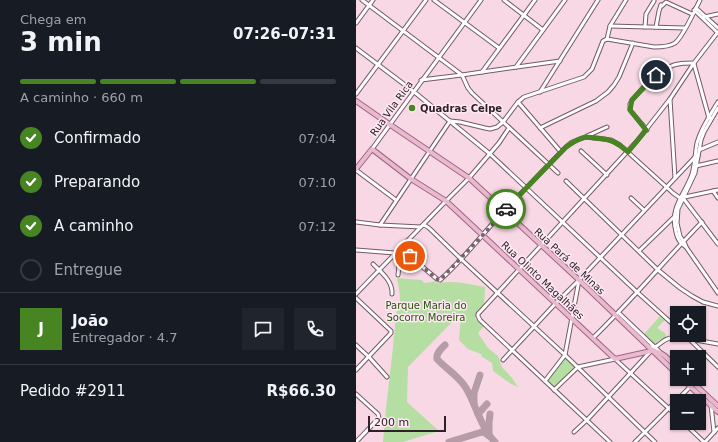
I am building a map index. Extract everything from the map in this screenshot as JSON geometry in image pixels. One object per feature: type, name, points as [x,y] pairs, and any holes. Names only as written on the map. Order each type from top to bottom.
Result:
[{"type":"main road","name":"Rua Pará de Minas","points":[[356,101],[428,152],[469,178],[617,314],[670,367]]},
{"type":"main road","name":"Rua Vila Rica","points":[[356,170],[372,149]]},
{"type":"main road","name":"Rua Olinto Magalhães","points":[[372,149],[410,179],[446,201],[614,359]]},
{"type":"main road","points":[[614,359],[652,349],[660,352],[670,361]]},
{"type":"main road","points":[[697,386],[718,406]]},
{"type":"main road","points":[[690,387],[718,412]]},
{"type":"street","points":[[362,0],[462,75],[472,94],[558,173]]},
{"type":"street","points":[[356,23],[374,0]]},
{"type":"street","points":[[356,94],[426,0]]},
{"type":"street","points":[[434,0],[499,48]]},
{"type":"street","points":[[421,80],[481,0]]},
{"type":"street","points":[[504,0],[543,30]]},
{"type":"street","points":[[482,72],[535,0]]},
{"type":"street","points":[[516,67],[565,0]]},
{"type":"street","points":[[540,92],[598,0]]},
{"type":"street","points":[[450,121],[490,129],[497,127],[524,97],[581,79],[594,66],[603,41],[607,39],[610,26],[626,0]]},
{"type":"street","points":[[607,39],[656,47],[669,46],[677,41],[700,0]]},
{"type":"street","points":[[644,27],[647,11],[653,1],[661,5]]},
{"type":"street","points":[[610,442],[480,320],[478,314],[628,152],[670,99],[694,63],[718,33],[704,17],[698,14],[692,14],[665,2],[662,6],[661,5],[659,10],[656,27]]},
{"type":"street","points":[[695,9],[698,14]]},
{"type":"street","points":[[695,9],[718,28]]},
{"type":"street","points":[[704,17],[718,14]]},
{"type":"street","points":[[610,26],[685,28]]},
{"type":"street","points":[[540,128],[596,101],[608,92],[619,77],[633,43]]},
{"type":"street","points":[[356,48],[413,91],[490,154],[670,322]]},
{"type":"street","name":"Rua Vila Rica","points":[[372,149],[421,80],[560,61]]},
{"type":"street","points":[[646,130],[630,110],[632,100],[656,75],[668,67],[678,64],[694,63]]},
{"type":"street","points":[[694,63],[710,118]]},
{"type":"street","points":[[670,99],[675,178]]},
{"type":"street","points":[[518,102],[561,152]]},
{"type":"street","points":[[682,242],[676,220],[678,209],[695,167],[704,132],[718,103]]},
{"type":"street","points":[[503,360],[697,156],[697,144],[701,130],[718,108]]},
{"type":"street","points":[[380,225],[450,121]]},
{"type":"street","points":[[457,127],[460,122]]},
{"type":"street","points":[[400,248],[437,279],[441,279],[561,152],[572,142],[586,137],[607,126]]},
{"type":"street","points":[[356,294],[469,178],[499,143],[509,128]]},
{"type":"street","points":[[586,137],[611,140],[620,145],[673,193],[682,198],[718,244]]},
{"type":"street","points":[[699,150],[718,142]]},
{"type":"street","points":[[581,151],[607,175]]},
{"type":"street","points":[[695,167],[718,161]]},
{"type":"street","points":[[356,170],[396,200]]},
{"type":"street","points":[[566,182],[658,270],[680,288],[703,302],[718,306]]},
{"type":"street","points":[[718,190],[682,198],[675,210],[674,216],[674,225],[677,235],[718,293]]},
{"type":"street","points":[[713,191],[718,198]]},
{"type":"street","points":[[631,198],[644,210]]},
{"type":"street","points":[[639,251],[674,216]]},
{"type":"street","points":[[356,222],[380,225],[426,226],[429,228],[578,367],[655,442]]},
{"type":"street","points":[[593,338],[702,222]]},
{"type":"street","points":[[356,250],[395,253],[400,257],[398,275]]},
{"type":"street","points":[[373,264],[388,279],[392,287],[392,294]]},
{"type":"street","points":[[545,381],[565,355],[579,280]]},
{"type":"street","points":[[356,298],[391,331],[391,333],[356,370]]},
{"type":"street","name":"Rua Pará de Minas","points":[[617,314],[652,349]]},
{"type":"street","points":[[574,432],[652,349],[664,340],[670,338]]},
{"type":"street","points":[[692,342],[718,366]]},
{"type":"street","points":[[706,342],[718,344]]},
{"type":"street","points":[[356,345],[387,377]]},
{"type":"street","points":[[554,390],[578,367],[614,359]]},
{"type":"street","name":"Rua Olinto Magalhães","points":[[614,359],[668,408]]},
{"type":"street","points":[[635,442],[690,387]]},
{"type":"street","points":[[356,394],[379,416],[378,420],[356,442]]},
{"type":"street","points":[[711,405],[714,432]]},
{"type":"street","points":[[692,430],[705,442],[718,428]]},
{"type":"green space","name":"Parque Maria do Socorro Moreira","points":[[397,278],[422,280],[424,283],[434,281],[438,283],[456,282],[485,287],[484,308],[475,318],[484,326],[478,333],[488,348],[498,356],[502,367],[518,387],[511,384],[493,371],[492,363],[482,357],[481,354],[468,349],[460,342],[461,316],[459,315],[408,367],[407,402],[439,431],[403,442],[383,442],[396,313],[400,300]]},
{"type":"green space","points":[[661,315],[666,319],[657,328],[665,333],[667,337],[659,340],[654,345],[644,334]]},
{"type":"green space","points":[[566,357],[576,367],[554,388],[546,381]]},
{"type":"taxiway","points":[[445,345],[438,353],[437,359],[456,376],[466,388],[486,430],[495,442]]},
{"type":"taxiway","points":[[474,403],[474,393],[480,375]]},
{"type":"taxiway","points":[[478,414],[487,404]]},
{"type":"taxiway","points":[[489,433],[490,414]]},
{"type":"taxiway","points":[[449,442],[482,432],[489,436]]},
{"type":"way so far","points":[[410,256],[440,280],[506,209]]},
{"type":"place","name":"Quadras Celpe","points":[[412,108]]},
{"type":"route","points":[[506,209],[572,142],[586,137],[600,138],[611,140],[628,152],[646,130],[630,110],[630,104],[656,75]]}]
